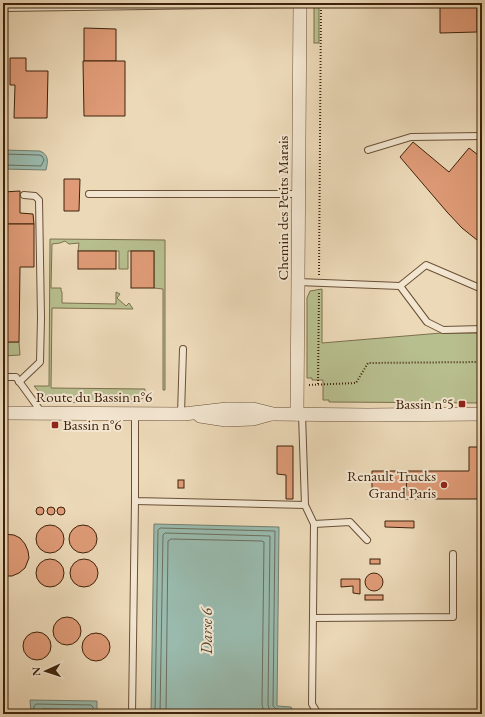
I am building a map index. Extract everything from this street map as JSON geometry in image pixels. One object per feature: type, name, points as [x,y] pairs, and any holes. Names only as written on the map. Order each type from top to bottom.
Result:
[{"type":"street","name":"Chemin des Petits Marais","points":[[300,4],[298,282],[300,414]]},
{"type":"street","name":"Route du Bassin n°6","points":[[3,413],[183,414],[227,409],[253,409],[273,414],[482,414]]},
{"type":"lane","points":[[5,6],[300,4]]},
{"type":"lane","points":[[368,150],[411,137],[482,136]]},
{"type":"lane","points":[[89,194],[299,194]]},
{"type":"lane","points":[[19,382],[40,362],[41,326],[39,200],[35,196],[24,195]]},
{"type":"lane","points":[[298,282],[400,286],[426,265],[482,290]]},
{"type":"lane","points":[[400,286],[427,322],[443,330],[482,329]]},
{"type":"lane","points":[[183,349],[183,414]]},
{"type":"lane","points":[[3,377],[16,378],[42,413]]},
{"type":"lane","points":[[132,714],[135,414]]},
{"type":"lane","points":[[300,414],[305,505],[314,524],[312,704],[318,714]]},
{"type":"lane","points":[[135,501],[305,505]]},
{"type":"lane","points":[[314,524],[350,522],[367,540]]},
{"type":"lane","points":[[313,618],[452,616],[453,554]]},
{"type":"path","points":[[321,3],[318,384],[356,383],[368,363],[482,362]]},
{"type":"path","points":[[478,257],[482,258]]},
{"type":"green space","points":[[314,3],[319,3],[319,43],[314,43]]},
{"type":"green space","points":[[50,239],[165,240],[165,390],[163,390],[163,289],[154,288],[154,251],[128,251],[128,269],[119,269],[119,251],[78,251],[79,243],[69,244],[65,241],[52,244],[51,288],[61,288],[62,303],[116,304],[116,292],[120,294],[117,298],[126,306],[129,303],[133,309],[52,308],[51,388],[145,389],[145,397],[133,403],[48,402],[34,386],[49,386]]},
{"type":"green space","points":[[322,289],[322,343],[441,333],[482,333],[482,403],[329,402],[329,400],[323,400],[323,380],[312,380],[312,378],[307,378],[307,298],[310,291]]},
{"type":"green space","points":[[3,342],[19,342],[20,355],[3,356]]},
{"type":"water","points":[[3,150],[40,151],[45,154],[47,159],[46,170],[3,169]]},
{"type":"water","name":"Darse 6","points":[[154,524],[279,527],[277,706],[291,707],[295,714],[151,714]]},
{"type":"water","points":[[30,700],[97,701],[97,714],[31,714]]},
{"type":"building","points":[[440,3],[477,3],[477,32],[440,33]]},
{"type":"building","points":[[84,28],[116,29],[116,61],[84,61]]},
{"type":"building","points":[[10,58],[26,58],[26,71],[48,71],[47,118],[14,118],[15,85],[10,85]]},
{"type":"building","points":[[83,61],[125,61],[125,116],[84,116]]},
{"type":"building","points":[[413,142],[449,172],[469,148],[482,158],[482,244],[462,228],[400,157]]},
{"type":"building","points":[[64,179],[80,179],[79,211],[64,211]]},
{"type":"building","points":[[20,191],[20,213],[33,214],[34,224],[3,224],[3,192]]},
{"type":"building","points":[[3,224],[34,224],[34,267],[20,267],[19,342],[3,342]]},
{"type":"building","points":[[78,251],[116,251],[116,269],[78,269]]},
{"type":"building","points":[[131,251],[154,251],[154,288],[131,288]]},
{"type":"building","points":[[277,446],[293,446],[293,499],[286,499],[286,475],[277,474]]},
{"type":"building","name":"Renault Trucks Grand Paris","points":[[469,447],[482,447],[482,499],[406,499],[407,471],[469,471]]},
{"type":"building","points":[[372,471],[407,471],[406,499],[372,498]]},
{"type":"building","points":[[178,480],[184,480],[184,488],[178,488]]},
{"type":"building","points":[[38,507],[42,507],[44,511],[42,515],[38,515],[36,513],[36,509]]},
{"type":"building","points":[[49,507],[53,507],[55,511],[53,515],[49,515],[47,513],[47,509]]},
{"type":"building","points":[[61,507],[64,508],[64,514],[61,515],[58,514],[57,511],[58,508]]},
{"type":"building","points":[[385,521],[414,521],[414,528],[385,527]]},
{"type":"building","points":[[50,525],[60,529],[64,539],[60,549],[50,553],[40,549],[36,539],[40,529]]},
{"type":"building","points":[[83,525],[93,529],[97,539],[93,549],[83,553],[73,549],[69,539],[73,529]]},
{"type":"building","points":[[3,534],[14,535],[20,538],[28,551],[29,558],[25,568],[12,576],[3,576]]},
{"type":"building","points":[[50,559],[60,563],[64,573],[60,583],[50,587],[40,583],[36,573],[40,563]]},
{"type":"building","points":[[84,559],[94,563],[98,573],[94,583],[84,587],[74,583],[70,573],[74,563]]},
{"type":"building","points":[[370,559],[380,559],[380,564],[370,564]]},
{"type":"building","points":[[370,573],[378,573],[383,578],[381,589],[378,591],[370,591],[365,586],[365,578]]},
{"type":"building","points":[[341,579],[360,579],[360,594],[353,593],[353,586],[341,587]]},
{"type":"building","points":[[365,595],[383,595],[383,600],[365,600]]},
{"type":"building","points":[[67,617],[77,621],[81,631],[77,641],[67,645],[57,641],[53,631],[57,621]]},
{"type":"building","points":[[37,632],[47,636],[51,646],[47,656],[37,660],[27,656],[23,646],[27,636]]},
{"type":"building","points":[[96,633],[106,637],[110,647],[106,657],[96,661],[86,657],[82,647],[86,637]]},
{"type":"place","name":"Bassin n°5","points":[[462,404]]},
{"type":"place","name":"Bassin n°6","points":[[55,425]]},
{"type":"place","name":"Renault Trucks Grand Paris","points":[[444,485]]}]
